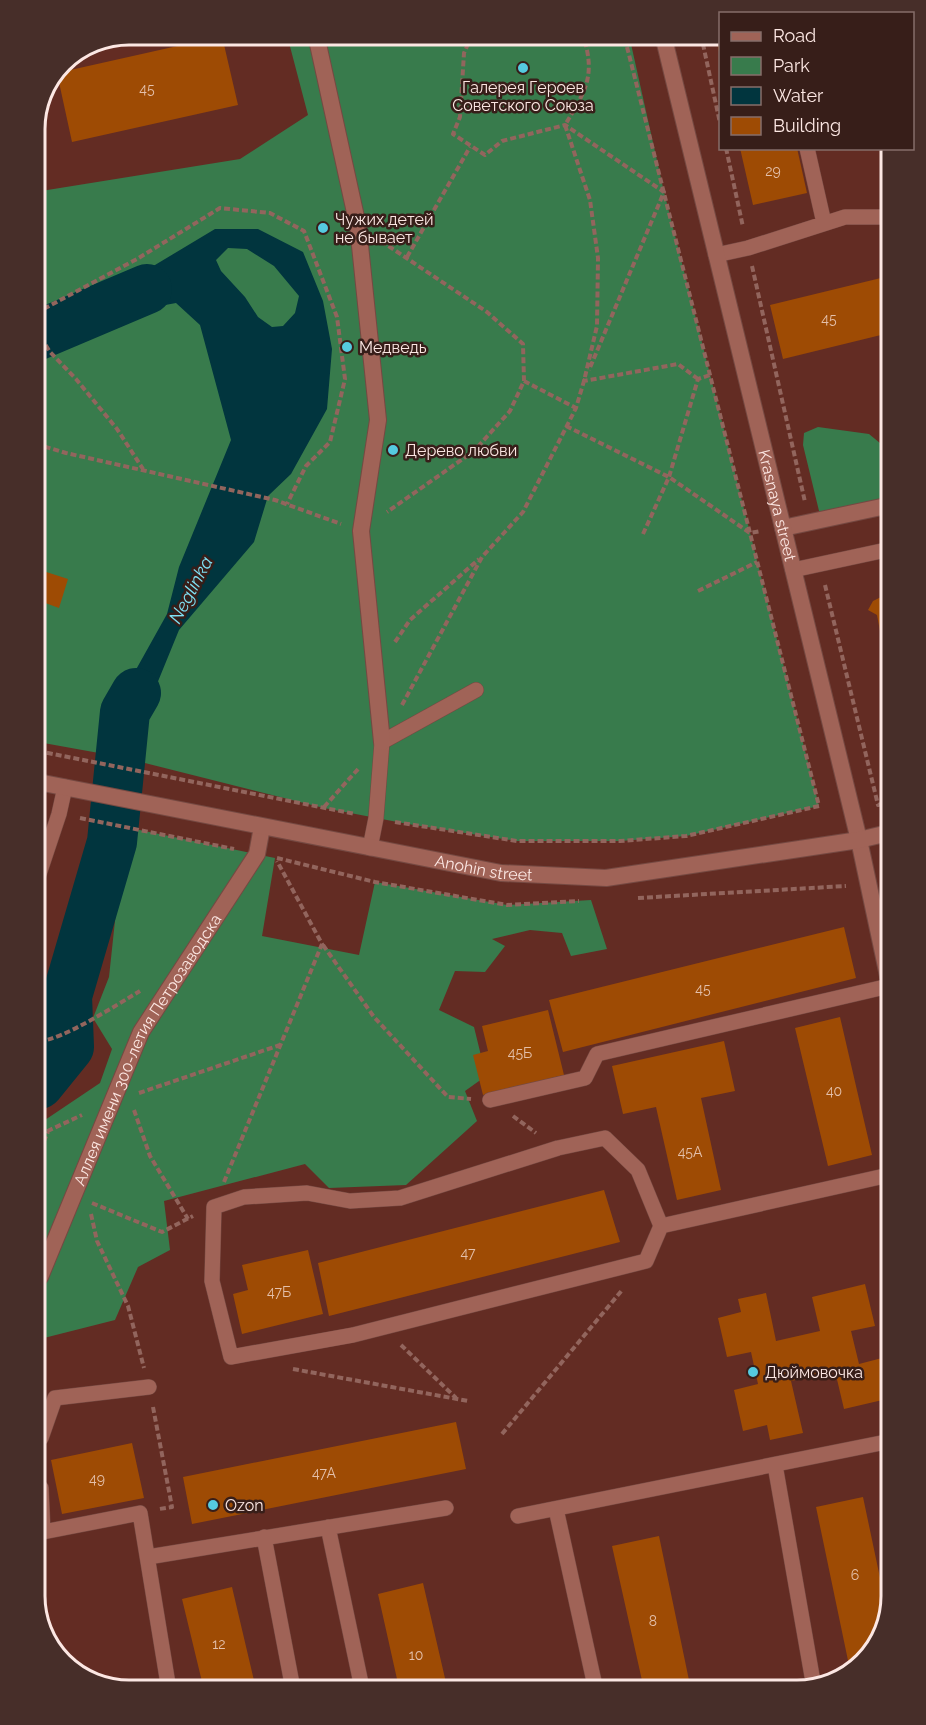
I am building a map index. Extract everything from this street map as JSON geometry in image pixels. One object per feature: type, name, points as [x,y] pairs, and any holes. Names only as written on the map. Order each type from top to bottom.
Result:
[{"type":"street","points":[[318,45],[357,226],[378,420],[361,531],[382,742]]},
{"type":"street","name":"Krasnaya street","points":[[665,45],[859,840],[881,944]]},
{"type":"street","points":[[783,528],[881,507]]},
{"type":"street","name":"Anohin street","points":[[45,783],[501,873],[606,878],[859,840],[881,835]]},
{"type":"street","name":"Аллея имени 300-летия Петрозаводска","points":[[45,1265],[77,1191],[110,1102],[141,1032],[257,854],[262,827]]},
{"type":"lane","points":[[807,150],[824,223]]},
{"type":"lane","points":[[716,255],[748,248],[844,217],[881,217]]},
{"type":"lane","points":[[793,570],[881,551]]},
{"type":"lane","points":[[370,848],[376,818],[382,742],[476,690]]},
{"type":"lane","points":[[45,856],[65,787]]},
{"type":"lane","points":[[490,1100],[585,1078],[597,1054],[881,988]]},
{"type":"lane","points":[[605,1138],[638,1170],[661,1227],[646,1261],[353,1335],[231,1357],[212,1281],[214,1207],[244,1197],[307,1193],[351,1201],[400,1198],[558,1148],[605,1138]]},
{"type":"lane","points":[[661,1227],[881,1177]]},
{"type":"lane","points":[[45,1427],[55,1398],[149,1387]]},
{"type":"lane","points":[[519,1516],[881,1443]]},
{"type":"lane","points":[[775,1465],[812,1676]]},
{"type":"lane","points":[[148,1557],[446,1508]]},
{"type":"lane","points":[[556,1509],[594,1680]]},
{"type":"lane","points":[[45,1531],[140,1513],[167,1680]]},
{"type":"lane","points":[[328,1527],[360,1680]]},
{"type":"lane","points":[[264,1537],[291,1680]]},
{"type":"path","points":[[467,45],[464,52],[460,117],[453,134],[485,155],[502,141],[565,125],[584,92],[590,68],[585,45]]},
{"type":"path","points":[[45,752],[376,818],[517,841],[620,841],[686,836],[819,806],[627,45]]},
{"type":"path","points":[[703,45],[719,118]]},
{"type":"path","points":[[565,125],[664,192]]},
{"type":"path","points":[[375,671],[410,620],[482,557],[523,512],[576,408],[597,326],[598,258],[590,200],[565,125]]},
{"type":"path","points":[[407,257],[470,147]]},
{"type":"path","points":[[726,150],[810,524]]},
{"type":"path","points":[[584,381],[664,192]]},
{"type":"path","points":[[45,308],[137,259],[220,208],[270,213],[304,231],[337,317],[345,379],[330,442],[306,466],[287,504]]},
{"type":"path","points":[[45,447],[275,500],[361,531],[474,451],[510,411],[524,381],[523,344],[487,312],[357,226]]},
{"type":"path","points":[[45,344],[117,429],[144,470]]},
{"type":"path","points":[[584,381],[678,364],[698,379]]},
{"type":"path","points":[[698,379],[710,375]]},
{"type":"path","points":[[642,534],[669,477],[698,379]]},
{"type":"path","points":[[524,381],[576,408]]},
{"type":"path","points":[[566,426],[669,477],[750,533],[783,528]]},
{"type":"path","points":[[324,808],[382,742],[482,557]]},
{"type":"path","points":[[698,591],[757,562]]},
{"type":"path","points":[[820,565],[878,804],[881,803]]},
{"type":"path","points":[[80,819],[257,854]]},
{"type":"path","points":[[558,1148],[490,1100],[448,1097],[374,1017],[322,944],[275,858],[375,882],[507,905],[591,900]]},
{"type":"path","points":[[637,898],[868,885]]},
{"type":"path","points":[[140,1513],[172,1507],[149,1387],[128,1306],[97,1241],[89,1202],[162,1232],[214,1207],[322,944]]},
{"type":"path","points":[[45,1041],[93,1018]]},
{"type":"path","points":[[45,1132],[110,1102],[280,1045]]},
{"type":"path","points":[[128,1097],[150,1156],[188,1219]]},
{"type":"path","points":[[45,1138],[48,1131]]},
{"type":"path","points":[[502,1434],[646,1261]]},
{"type":"path","points":[[383,1328],[457,1399]]},
{"type":"path","points":[[287,1367],[468,1401]]},
{"type":"green space","points":[[290,45],[631,45],[664,192],[819,806],[686,836],[620,841],[517,841],[324,808],[121,757],[45,743],[45,190],[240,159],[308,115]]},
{"type":"green space","points":[[818,427],[869,434],[881,444],[881,501],[820,515],[803,445],[804,433]]},
{"type":"green space","points":[[125,827],[275,858],[262,936],[359,955],[375,882],[507,905],[591,900],[607,949],[571,956],[562,933],[530,930],[492,939],[505,946],[485,972],[455,971],[439,1010],[474,1027],[486,1076],[465,1091],[477,1121],[406,1185],[329,1188],[305,1164],[164,1201],[170,1250],[138,1267],[115,1320],[45,1338],[45,1120],[100,1083],[112,1049],[93,1018],[109,977]]},
{"type":"water","points":[[215,229],[258,229],[303,252],[323,301],[332,349],[327,409],[291,474],[268,496],[254,542],[179,630],[141,723],[139,761],[108,754],[114,709],[167,614],[179,567],[231,440],[200,325],[176,303],[117,314],[86,316],[95,301]],"holes":[[[228,248],[247,249],[274,266],[299,296],[295,313],[283,326],[272,327],[258,317],[245,297],[221,271],[216,260]]]},
{"type":"building","points":[[182,45],[224,45],[238,105],[72,142],[59,83],[69,70]]},
{"type":"building","points":[[740,150],[797,150],[807,193],[753,205]]},
{"type":"building","points":[[881,278],[881,335],[783,359],[770,305]]},
{"type":"building","points":[[45,572],[68,579],[59,608],[45,603]]},
{"type":"building","points":[[881,597],[881,631],[877,615],[868,610],[873,601]]},
{"type":"building","points":[[844,927],[856,978],[563,1052],[549,1000]]},
{"type":"building","points":[[548,1010],[564,1075],[483,1095],[473,1055],[488,1051],[482,1026]]},
{"type":"building","points":[[840,1017],[872,1155],[828,1166],[795,1028]]},
{"type":"building","points":[[724,1041],[735,1091],[701,1098],[721,1190],[677,1200],[656,1107],[623,1114],[612,1066]]},
{"type":"building","points":[[604,1190],[620,1242],[329,1316],[318,1263]]},
{"type":"building","points":[[308,1250],[323,1314],[242,1334],[233,1294],[248,1290],[242,1265]]},
{"type":"building","points":[[865,1284],[875,1326],[851,1331],[859,1364],[881,1358],[881,1400],[844,1409],[835,1371],[791,1381],[803,1433],[770,1440],[767,1425],[743,1431],[734,1390],[758,1384],[751,1352],[727,1357],[718,1318],[741,1312],[738,1299],[766,1293],[776,1341],[820,1331],[812,1297]]},
{"type":"building","points":[[456,1422],[466,1469],[192,1524],[183,1477]]},
{"type":"building","points":[[132,1443],[144,1498],[62,1514],[51,1460]]},
{"type":"building","points":[[863,1497],[881,1582],[877,1623],[867,1643],[848,1663],[816,1507]]},
{"type":"building","points":[[659,1536],[689,1680],[642,1680],[612,1546]]},
{"type":"building","points":[[423,1583],[445,1680],[397,1680],[378,1594]]},
{"type":"building","points":[[232,1587],[254,1680],[202,1680],[182,1599]]},
{"type":"waterway","name":"Neglinka","points":[[45,332],[147,289]]},
{"type":"waterway","name":"Neglinka","points":[[45,1077],[69,1047],[67,996],[112,842],[125,712],[136,693]]},
{"type":"place","name":"Галерея Героев Советского Союза","points":[[523,68]]},
{"type":"place","name":"Чужих детей не бывает","points":[[323,228]]},
{"type":"place","name":"Медведь","points":[[347,347]]},
{"type":"place","name":"Дерево любви","points":[[393,450]]},
{"type":"place","name":"Дюймовочка","points":[[753,1372]]},
{"type":"place","name":"Ozon","points":[[213,1505]]}]
